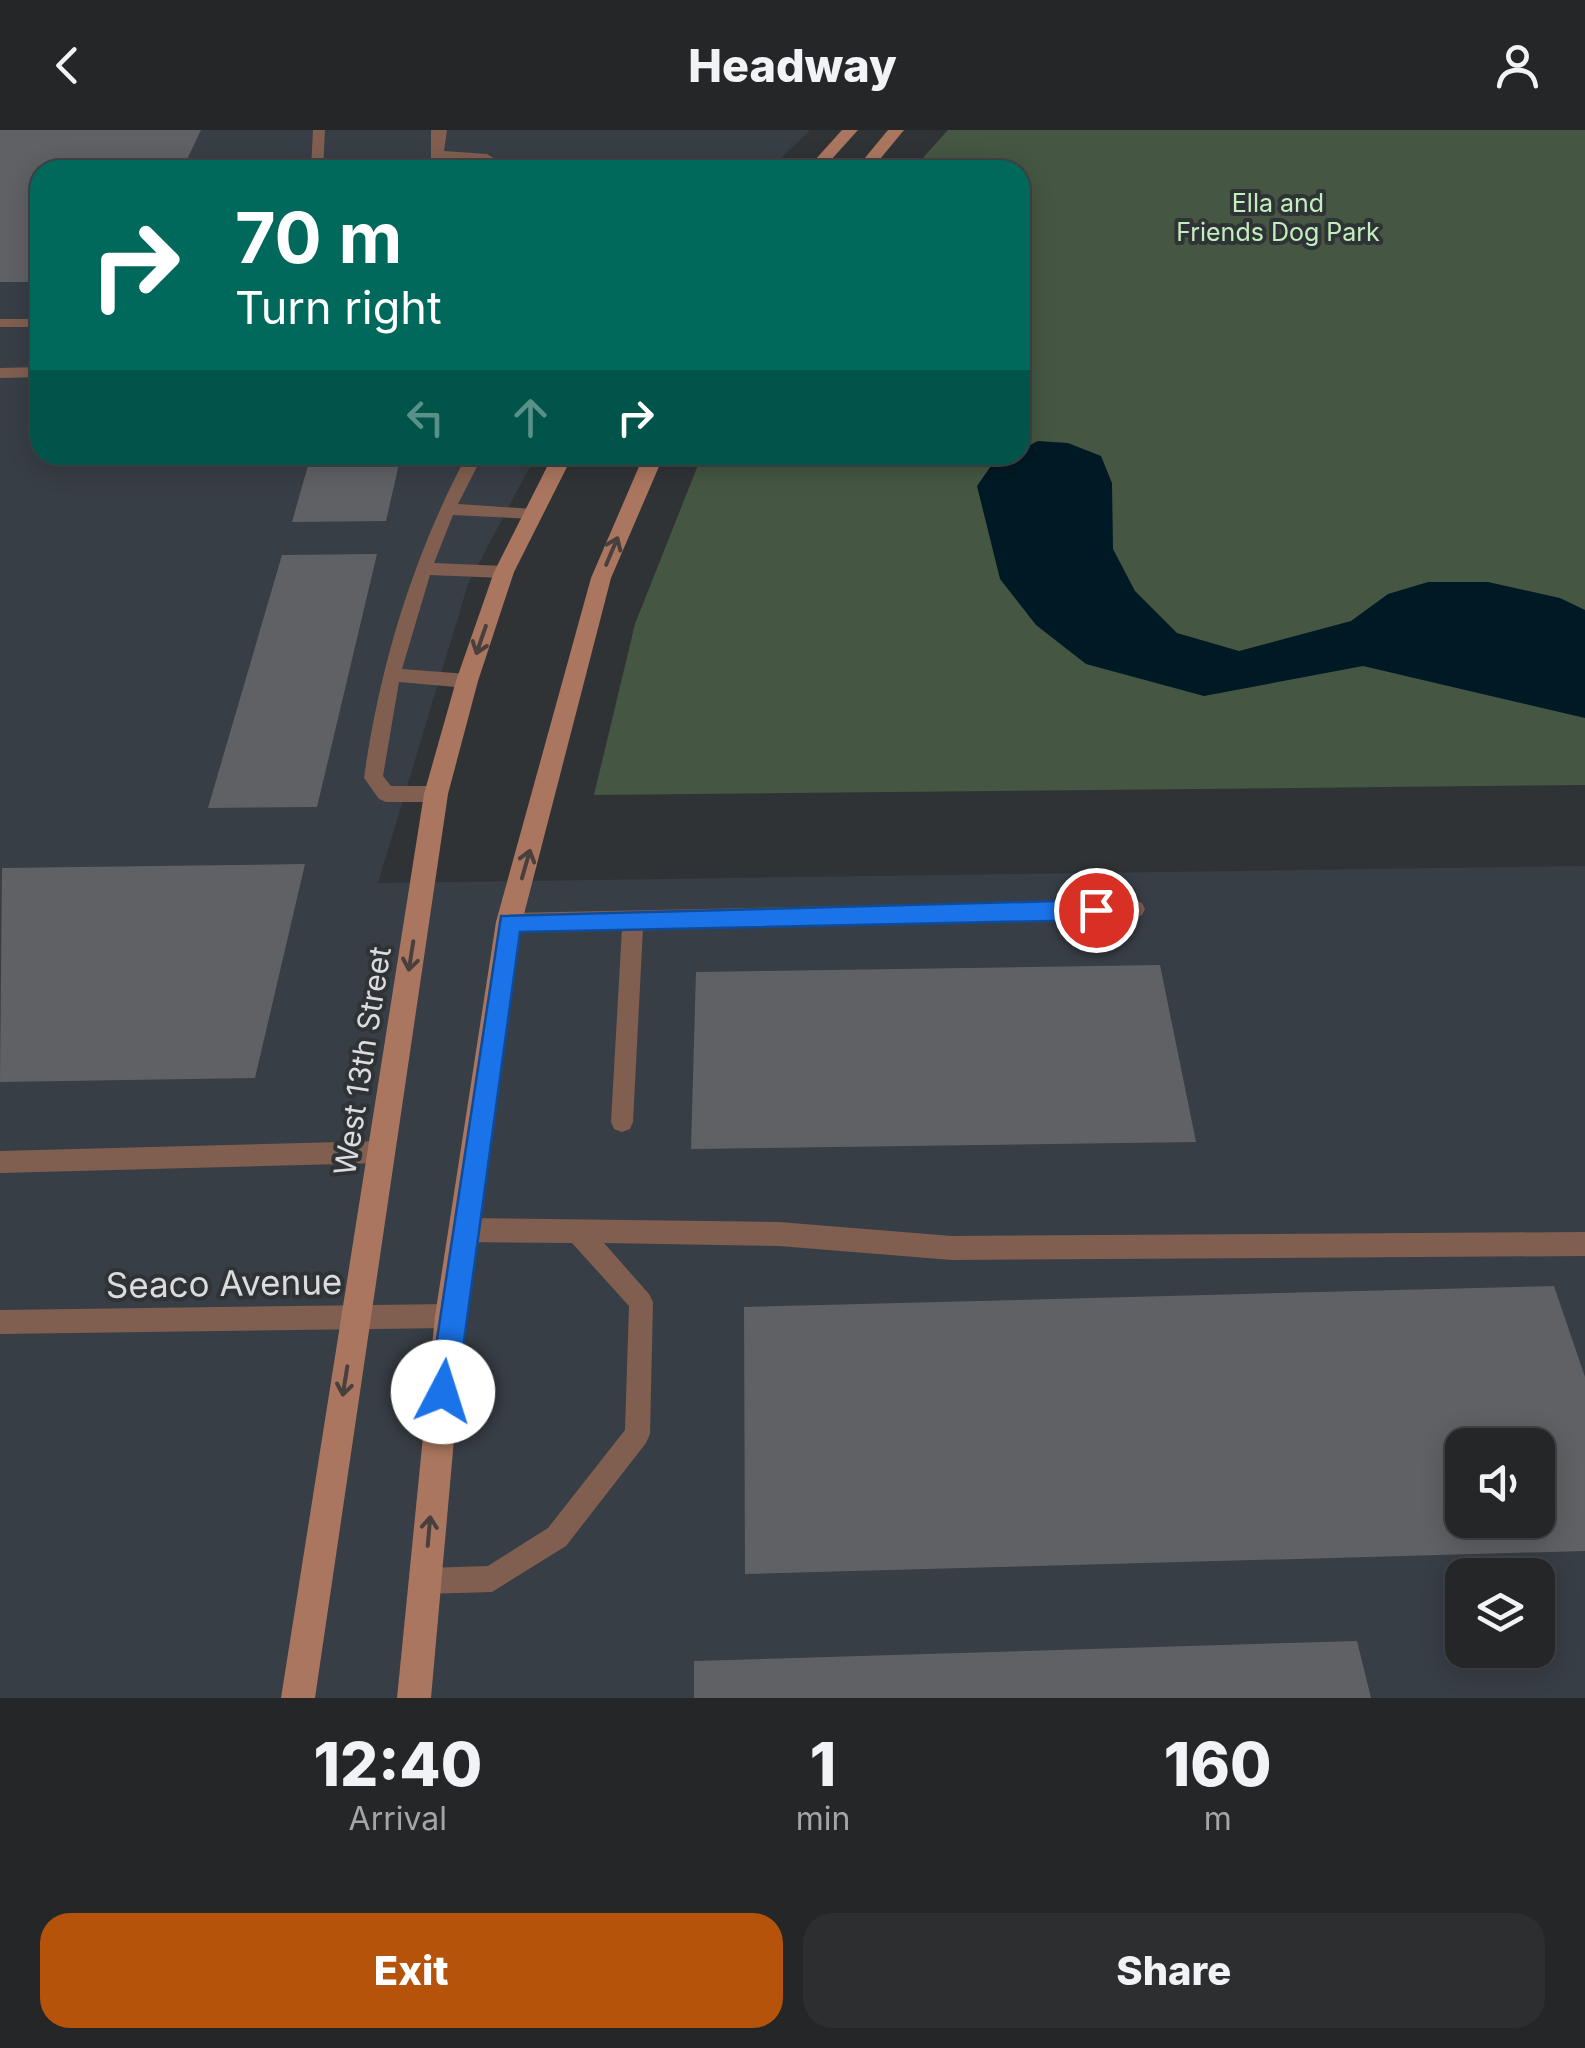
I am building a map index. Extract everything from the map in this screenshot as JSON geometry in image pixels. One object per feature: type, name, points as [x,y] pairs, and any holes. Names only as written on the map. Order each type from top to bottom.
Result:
[{"type":"main road","points":[[823,160],[850,130]]},
{"type":"main road","points":[[871,160],[896,130]]},
{"type":"main road","name":"West 13th Street","points":[[298,1698],[436,794],[467,681],[504,572],[558,465]]},
{"type":"main road","points":[[414,1698],[450,1316],[510,922],[601,578],[650,465]]},
{"type":"street","points":[[439,130],[436,155],[487,159]]},
{"type":"lane","points":[[318,160],[319,130]]},
{"type":"lane","points":[[0,323],[30,323]]},
{"type":"lane","points":[[0,372],[30,372]]},
{"type":"lane","points":[[436,794],[386,794],[373,778],[392,675],[448,508],[470,465]]},
{"type":"lane","points":[[448,508],[533,514]]},
{"type":"lane","points":[[427,569],[504,572]]},
{"type":"lane","points":[[392,675],[467,681]]},
{"type":"lane","points":[[510,922],[1135,909]]},
{"type":"lane","points":[[622,1122],[633,920]]},
{"type":"lane","points":[[0,1162],[380,1152]]},
{"type":"lane","points":[[463,1230],[779,1234],[952,1248],[1585,1244]]},
{"type":"lane","points":[[424,1581],[492,1579],[557,1538],[637,1434],[641,1302],[578,1232]]},
{"type":"lane","name":"Seaco Avenue","points":[[0,1322],[450,1316]]},
{"type":"shaded area","points":[[0,130],[810,130],[779,160],[30,160],[30,465],[531,465],[468,584],[378,883],[1585,866],[1585,1698],[0,1698]]},
{"type":"green space","name":"Ella and Friends Dog Park","points":[[948,130],[1585,130],[1585,785],[594,795],[635,624],[698,465],[1030,465],[1030,160],[921,160]]},
{"type":"water","points":[[1038,441],[1068,443],[1101,456],[1112,483],[1113,549],[1135,591],[1177,633],[1239,651],[1351,621],[1388,594],[1428,582],[1488,582],[1560,598],[1585,610],[1585,718],[1363,666],[1204,696],[1086,664],[1036,625],[1000,579],[977,486],[992,465],[1030,465],[1030,445]]},
{"type":"building","points":[[0,130],[201,130],[187,160],[30,160],[30,282],[0,282]]},
{"type":"building","points":[[308,465],[399,465],[386,521],[292,522]]},
{"type":"building","points":[[377,554],[317,807],[208,808],[282,555]]},
{"type":"building","points":[[305,864],[255,1078],[0,1082],[2,868]]},
{"type":"building","points":[[1160,965],[1196,1142],[691,1149],[696,972]]},
{"type":"building","points":[[1554,1286],[1585,1377],[1585,1551],[745,1574],[744,1307]]},
{"type":"building","points":[[1357,1641],[1371,1698],[694,1698],[694,1661]]},
{"type":"route","points":[[443,1392],[450,1316],[510,922],[1096,910]]}]
